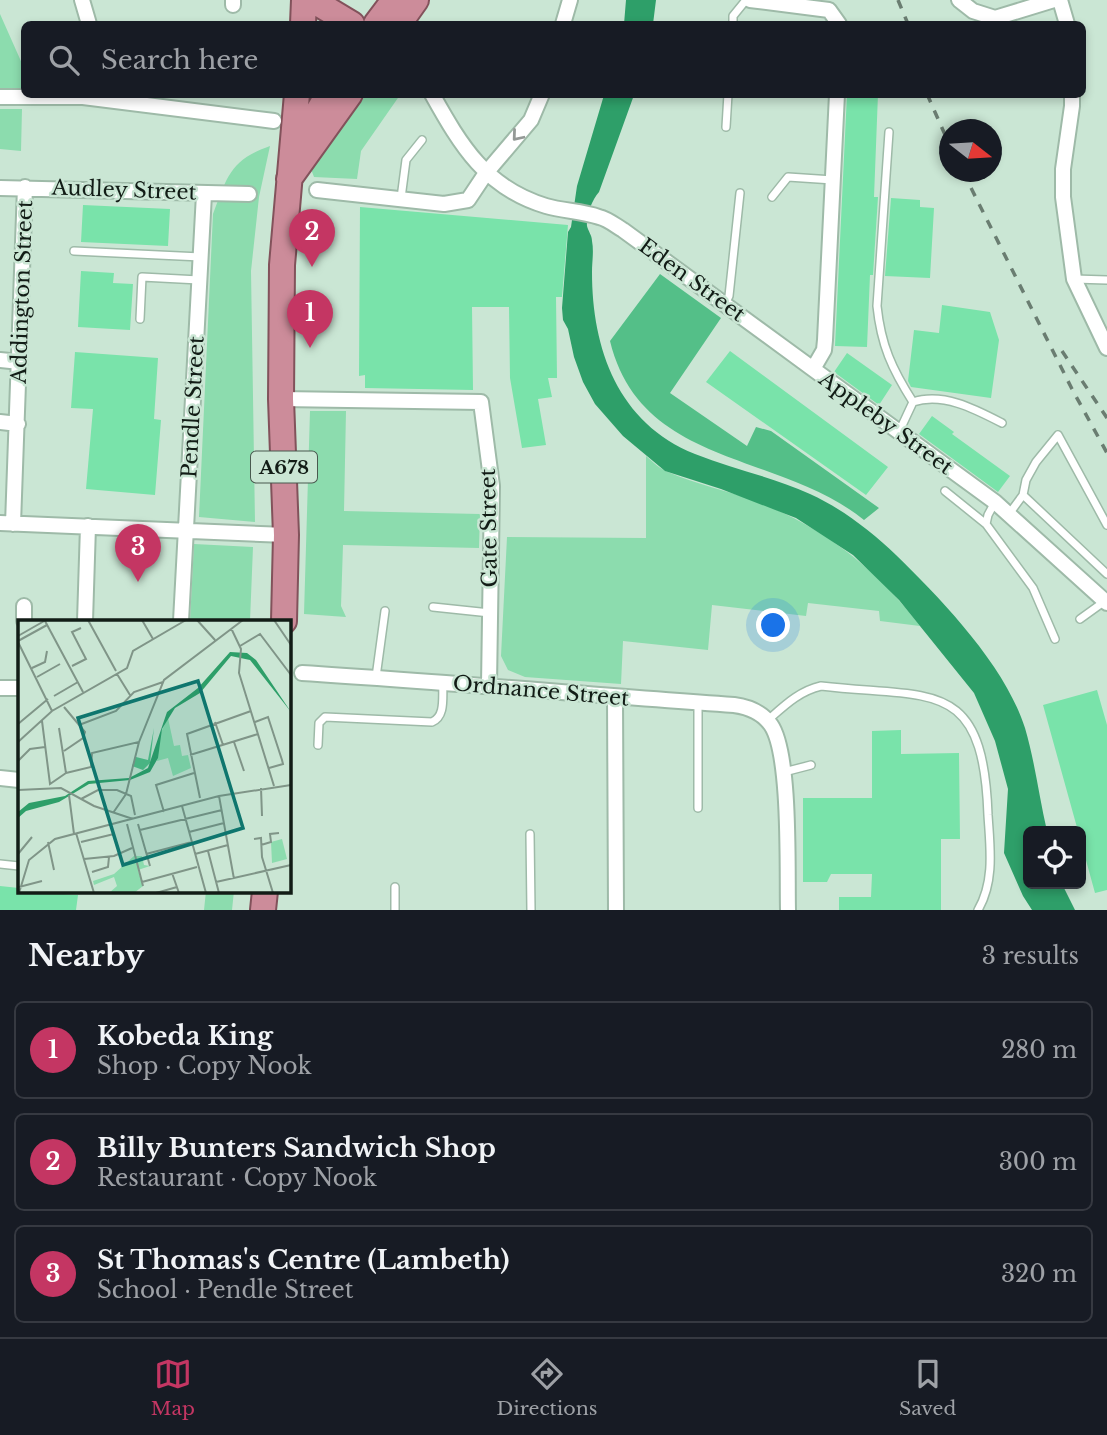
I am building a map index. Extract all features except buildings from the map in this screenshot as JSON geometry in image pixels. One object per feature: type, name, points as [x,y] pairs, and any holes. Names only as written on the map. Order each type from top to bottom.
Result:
[{"type":"highway","points":[[303,21],[304,0]]},
{"type":"highway","points":[[312,0],[347,21]]},
{"type":"highway","points":[[378,21],[394,0]]},
{"type":"highway","points":[[401,21],[415,0]]},
{"type":"highway","points":[[290,171],[297,98]]},
{"type":"highway","points":[[290,171],[326,98]]},
{"type":"highway","points":[[290,171],[347,98]]},
{"type":"highway","name":"A678","points":[[284,620],[286,535],[281,399],[282,265],[290,171]]},
{"type":"highway","points":[[263,910],[265,892]]},
{"type":"street","points":[[82,0],[88,21]]},
{"type":"street","points":[[565,21],[570,0]]},
{"type":"street","points":[[748,0],[829,10],[837,21]]},
{"type":"street","points":[[959,0],[973,11],[995,18],[1057,0],[1066,21]]},
{"type":"street","points":[[0,97],[21,97]]},
{"type":"street","points":[[107,98],[274,121]]},
{"type":"street","points":[[434,98],[458,142],[486,173]]},
{"type":"street","points":[[317,190],[444,204],[460,202],[473,194],[486,173],[531,120],[540,98]]},
{"type":"street","name":"Appleby Street","points":[[837,98],[825,340],[824,349],[813,369],[995,502],[1106,602]]},
{"type":"street","points":[[1072,98],[1063,169],[1063,198],[1074,279],[1107,348]]},
{"type":"street","name":"Eden Street","points":[[486,173],[525,198],[563,210],[600,217],[623,230],[813,369]]},
{"type":"street","name":"Addington Street","points":[[7,524],[18,424],[24,187]]},
{"type":"street","name":"Audley Street","points":[[0,188],[249,194]]},
{"type":"street","name":"Pendle Street","points":[[181,620],[204,194]]},
{"type":"street","points":[[0,360],[20,362]]},
{"type":"street","name":"Gate Street","points":[[281,399],[481,402],[492,486],[489,685]]},
{"type":"street","points":[[0,422],[18,424]]},
{"type":"street","points":[[7,524],[286,535]]},
{"type":"street","points":[[85,620],[88,526]]},
{"type":"street","name":"Ordnance Street","points":[[302,673],[744,706],[757,712],[770,724]]},
{"type":"street","points":[[0,688],[18,688]]},
{"type":"street","points":[[615,698],[616,910]]},
{"type":"street","points":[[770,724],[784,772],[788,910]]},
{"type":"street","points":[[0,778],[18,780]]},
{"type":"lane","points":[[733,21],[733,16],[748,0]]},
{"type":"lane","points":[[726,127],[728,98]]},
{"type":"lane","points":[[889,132],[878,265],[879,332],[884,351],[896,376],[913,402]]},
{"type":"lane","points":[[401,198],[406,160],[422,140]]},
{"type":"lane","points":[[772,197],[788,177],[833,180]]},
{"type":"lane","points":[[724,304],[729,296],[740,193]]},
{"type":"lane","points":[[74,251],[201,257]]},
{"type":"lane","points":[[140,319],[142,277],[200,280]]},
{"type":"lane","points":[[1074,279],[1107,280]]},
{"type":"lane","points":[[899,433],[913,402],[925,398],[938,398],[978,411],[1002,423]]},
{"type":"lane","points":[[1009,515],[1023,495],[1026,480],[1036,462],[1058,435],[1107,525]]},
{"type":"lane","points":[[945,491],[986,524],[1033,588],[1055,639]]},
{"type":"lane","points":[[1023,495],[1107,574]]},
{"type":"lane","points":[[986,524],[995,502]]},
{"type":"lane","points":[[1080,619],[1106,602]]},
{"type":"lane","points":[[433,607],[490,613]]},
{"type":"lane","points":[[376,678],[385,611]]},
{"type":"lane","points":[[318,745],[319,723],[325,717],[432,722],[437,720],[441,714],[443,682]]},
{"type":"lane","points":[[770,724],[791,699],[811,688],[821,686],[916,694],[931,697],[955,709],[972,729],[985,766],[989,819],[989,881],[978,910]]},
{"type":"lane","points":[[698,702],[698,808]]},
{"type":"lane","points":[[784,772],[811,765]]},
{"type":"lane","points":[[530,834],[531,910]]},
{"type":"lane","points":[[0,864],[18,866]]},
{"type":"lane","points":[[395,910],[396,887]]},
{"type":"shaded area","points":[[626,0],[656,0],[653,21],[624,21]]},
{"type":"shaded area","points":[[0,14],[21,61],[21,94],[0,97]]},
{"type":"shaded area","points":[[364,98],[398,98],[361,151],[357,179],[314,177],[311,169]]},
{"type":"shaded area","points":[[603,98],[633,98],[587,222],[593,245],[593,301],[597,329],[615,380],[646,423],[668,440],[695,454],[796,488],[844,513],[886,546],[952,613],[988,657],[1003,681],[1016,704],[1032,754],[1046,826],[1023,826],[1023,889],[1064,889],[1075,910],[1032,910],[1023,896],[1004,853],[1008,789],[995,741],[974,693],[899,600],[853,555],[796,518],[665,471],[623,436],[595,404],[583,382],[563,320],[568,232],[577,186]]},
{"type":"shaded area","points":[[0,109],[22,109],[21,151],[0,149]]},
{"type":"shaded area","points":[[270,146],[259,197],[251,271],[255,522],[199,517],[213,214],[232,171],[246,157]]},
{"type":"shaded area","points":[[660,274],[721,318],[670,393],[747,446],[756,427],[771,431],[879,508],[864,520],[830,498],[682,435],[651,413],[626,382],[610,341]]},
{"type":"shaded area","points":[[310,411],[346,411],[344,511],[480,514],[479,548],[343,545],[341,606],[346,617],[304,614]]},
{"type":"shaded area","points":[[646,456],[665,471],[755,501],[803,523],[867,568],[920,626],[880,621],[879,611],[808,603],[806,616],[712,605],[708,650],[623,641],[621,684],[525,677],[508,670],[501,656],[507,537],[646,538]]},
{"type":"shaded area","points":[[194,544],[253,547],[250,620],[190,620]]},
{"type":"shaded area","points":[[206,892],[234,892],[232,910],[204,910]]},
{"type":"railway","points":[[898,0],[907,21]]},
{"type":"railway","points":[[929,98],[939,121]]},
{"type":"railway","points":[[968,182],[1107,453]]},
{"type":"railway","points":[[1062,351],[1107,418]]},
{"type":"place","name":"Billy Bunters Sandwich Shop","points":[[312,267]]},
{"type":"place","name":"Kobeda King","points":[[310,348]]},
{"type":"place","name":"St Thomas's Centre (Lambeth)","points":[[138,582]]}]
